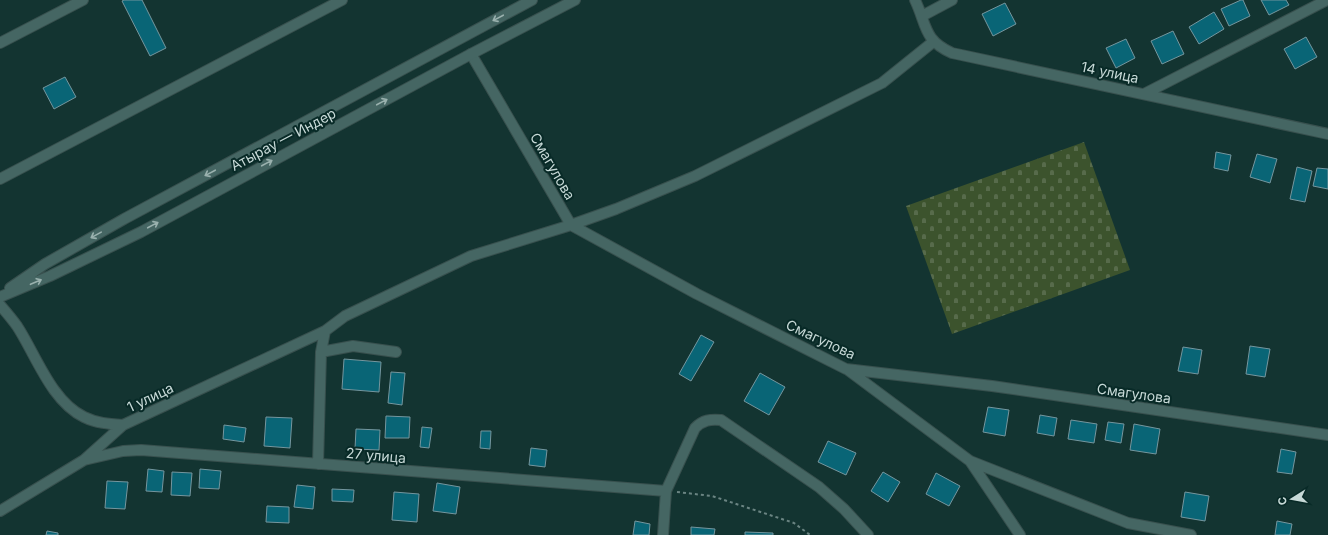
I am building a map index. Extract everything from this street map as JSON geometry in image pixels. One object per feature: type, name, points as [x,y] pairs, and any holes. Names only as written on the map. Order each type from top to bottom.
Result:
[{"type":"street","points":[[2,39],[83,0]]},
{"type":"street","points":[[0,179],[342,0]]},
{"type":"street","name":"Атырау — Индер","points":[[0,296],[45,264],[118,222],[532,0]]},
{"type":"street","name":"Атырау — Индер","points":[[0,296],[50,276],[141,232],[471,54],[575,0]]},
{"type":"street","name":"14 улица","points":[[914,0],[922,16],[926,30],[934,42],[942,49],[952,53],[1328,134]]},
{"type":"street","points":[[922,16],[952,0]]},
{"type":"street","points":[[1144,94],[1327,0]]},
{"type":"street","name":"1 улица","points":[[0,511],[84,460],[122,426],[325,331],[345,316],[471,256],[571,225],[616,209],[695,176],[882,83],[934,42]]},
{"type":"street","name":"Смагулова","points":[[471,54],[571,225],[698,294],[846,369],[992,386],[1328,435]]},
{"type":"street","points":[[0,305],[18,327],[52,387],[67,404],[83,416],[98,422],[122,426]]},
{"type":"street","points":[[318,464],[321,352],[325,331]]},
{"type":"street","points":[[321,352],[354,346],[396,352]]},
{"type":"street","points":[[846,369],[970,461],[1128,523],[1191,535]]},
{"type":"street","points":[[663,535],[666,491],[695,428],[702,422],[711,419],[721,420],[819,487],[844,509],[868,535]]},
{"type":"street","name":"27 улица","points":[[84,460],[123,451],[140,450],[666,491]]},
{"type":"street","points":[[970,461],[1020,535]]},
{"type":"path","points":[[666,491],[712,496],[794,523],[810,535]]},
{"type":"green space","points":[[1084,142],[1130,270],[952,334],[906,206]]},
{"type":"building","points":[[142,0],[166,48],[150,56],[122,1]]},
{"type":"building","points":[[1243,0],[1250,16],[1229,26],[1221,9]]},
{"type":"building","points":[[1261,0],[1286,0],[1289,5],[1269,15]]},
{"type":"building","points":[[1005,3],[1016,24],[993,36],[982,14]]},
{"type":"building","points":[[1214,12],[1224,29],[1199,44],[1189,27]]},
{"type":"building","points":[[1173,31],[1184,54],[1162,64],[1151,41]]},
{"type":"building","points":[[1306,37],[1317,57],[1295,69],[1284,49]]},
{"type":"building","points":[[1126,39],[1135,58],[1116,68],[1106,48]]},
{"type":"building","points":[[65,77],[76,97],[54,109],[43,88]]},
{"type":"building","points":[[1216,152],[1231,155],[1228,171],[1214,168]]},
{"type":"building","points":[[1257,154],[1277,159],[1270,183],[1250,177]]},
{"type":"building","points":[[1297,167],[1312,171],[1305,202],[1290,199]]},
{"type":"building","points":[[1317,168],[1328,169],[1328,189],[1313,186]]},
{"type":"building","points":[[701,335],[714,342],[691,381],[679,374]]},
{"type":"building","points":[[1250,346],[1270,349],[1265,377],[1246,374]]},
{"type":"building","points":[[1183,347],[1202,350],[1198,374],[1178,371]]},
{"type":"building","points":[[344,359],[381,362],[379,392],[342,389]]},
{"type":"building","points":[[391,372],[405,373],[402,405],[388,403]]},
{"type":"building","points":[[760,373],[785,387],[769,415],[744,401]]},
{"type":"building","points":[[988,407],[1009,410],[1005,436],[983,432]]},
{"type":"building","points":[[1040,415],[1057,418],[1054,436],[1037,433]]},
{"type":"building","points":[[386,416],[410,417],[409,438],[385,438]]},
{"type":"building","points":[[266,417],[292,418],[290,448],[264,446]]},
{"type":"building","points":[[1071,420],[1097,424],[1094,443],[1068,439]]},
{"type":"building","points":[[1108,422],[1124,424],[1121,443],[1105,440]]},
{"type":"building","points":[[1134,424],[1160,429],[1156,454],[1130,450]]},
{"type":"building","points":[[224,425],[246,428],[244,442],[223,439]]},
{"type":"building","points":[[422,427],[432,428],[429,448],[420,447]]},
{"type":"building","points":[[356,429],[380,430],[379,450],[355,449]]},
{"type":"building","points":[[481,431],[491,431],[490,449],[480,448]]},
{"type":"building","points":[[828,441],[856,453],[846,475],[818,462]]},
{"type":"building","points":[[531,448],[547,450],[545,467],[529,465]]},
{"type":"building","points":[[1281,449],[1296,452],[1292,474],[1277,472]]},
{"type":"building","points":[[148,469],[164,471],[162,492],[146,491]]},
{"type":"building","points":[[200,469],[221,471],[219,489],[199,488]]},
{"type":"building","points":[[172,472],[192,473],[190,496],[171,495]]},
{"type":"building","points":[[883,472],[900,482],[888,502],[871,491]]},
{"type":"building","points":[[936,473],[960,486],[949,506],[926,494]]},
{"type":"building","points":[[107,481],[128,482],[125,509],[105,508]]},
{"type":"building","points":[[437,483],[460,487],[456,514],[433,511]]},
{"type":"building","points":[[297,485],[315,487],[313,509],[294,507]]},
{"type":"building","points":[[332,489],[354,490],[353,502],[332,501]]},
{"type":"building","points":[[394,492],[419,494],[417,522],[392,520]]},
{"type":"building","points":[[1185,492],[1209,496],[1205,521],[1181,517]]},
{"type":"building","points":[[267,506],[289,507],[289,523],[266,522]]},
{"type":"building","points":[[635,521],[650,524],[649,535],[633,535]]},
{"type":"building","points":[[1277,521],[1292,524],[1290,535],[1275,535]]},
{"type":"building","points":[[691,527],[715,529],[714,535],[691,535]]},
{"type":"building","points":[[47,531],[58,533],[58,535],[46,535]]},
{"type":"building","points":[[745,532],[773,533],[773,535],[745,535]]}]
